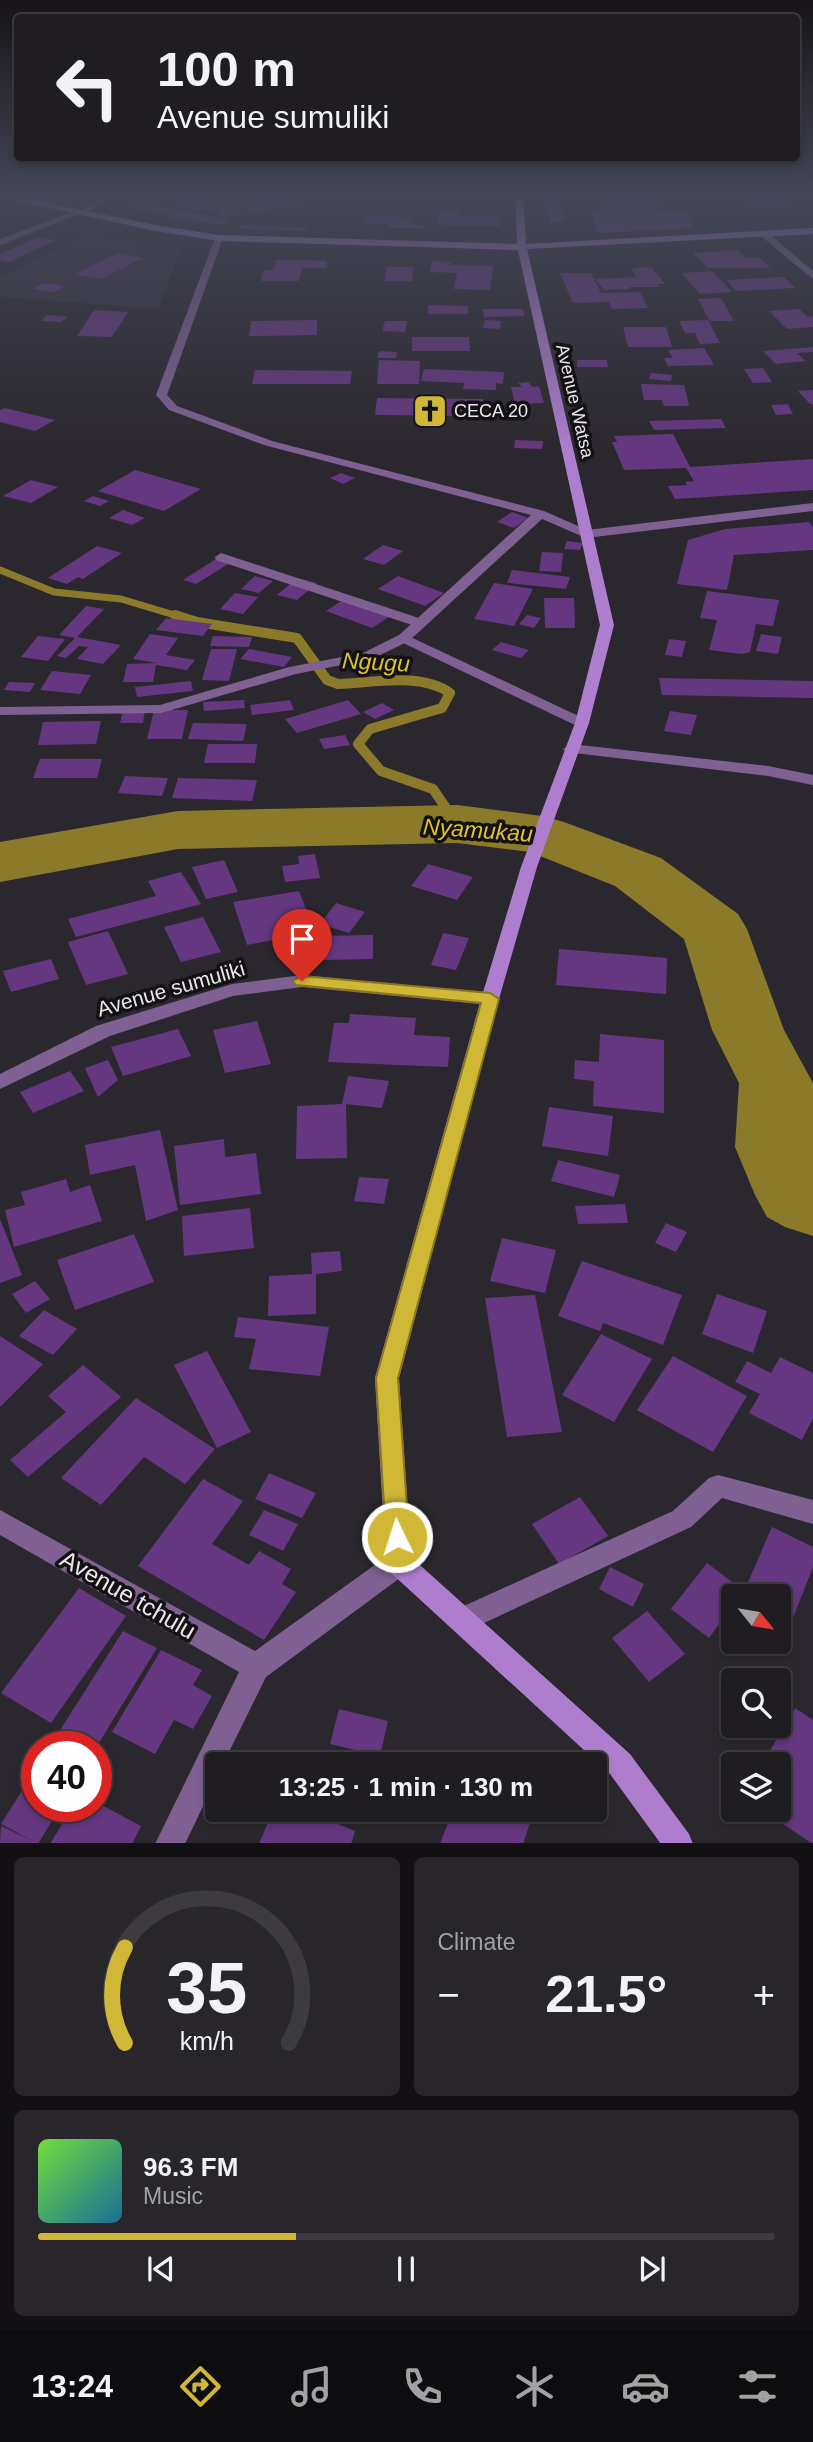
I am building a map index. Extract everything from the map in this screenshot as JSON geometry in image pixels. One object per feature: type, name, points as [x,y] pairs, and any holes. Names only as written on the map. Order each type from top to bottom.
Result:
[{"type":"street","points":[[204,278],[161,395],[173,408],[268,443],[540,514],[586,534],[813,506]]},
{"type":"street","name":"Avenue Watsa","points":[[399,1563],[387,1378],[490,999],[529,867],[582,723],[607,625],[529,278]]},
{"type":"street","points":[[0,711],[161,709],[294,670],[367,656],[404,638],[540,514]]},
{"type":"street","points":[[221,557],[421,623]]},
{"type":"street","points":[[404,638],[582,723]]},
{"type":"street","points":[[571,749],[768,771],[813,780]]},
{"type":"street","name":"Avenue sumuliki","points":[[0,1082],[103,1031],[232,990],[302,981],[490,999]]},
{"type":"street","points":[[462,1620],[682,1519],[718,1486],[813,1512]]},
{"type":"street","name":"Avenue tchulu","points":[[0,1522],[256,1667]]},
{"type":"street","points":[[169,1843],[256,1667],[399,1563],[620,1764],[679,1843]]},
{"type":"shaded area","points":[[0,278],[170,278],[158,309],[0,297]]},
{"type":"building","points":[[262,278],[300,278],[299,281],[261,281]]},
{"type":"building","points":[[385,278],[412,278],[412,281],[385,281]]},
{"type":"building","points":[[456,278],[491,278],[490,290],[454,289]]},
{"type":"building","points":[[562,278],[594,278],[601,293],[640,292],[648,308],[612,309],[609,302],[573,303]]},
{"type":"building","points":[[660,278],[665,284],[658,284],[660,287],[604,290],[595,279]]},
{"type":"building","points":[[686,278],[719,278],[732,292],[700,294]]},
{"type":"building","points":[[785,278],[795,288],[736,291],[726,280]]},
{"type":"building","points":[[43,283],[64,286],[55,292],[33,289]]},
{"type":"building","points":[[721,298],[734,321],[710,321],[698,299]]},
{"type":"building","points":[[428,305],[468,306],[468,314],[428,314]]},
{"type":"building","points":[[483,309],[523,309],[525,316],[484,317]]},
{"type":"building","points":[[799,309],[808,317],[813,316],[813,327],[787,329],[769,311]]},
{"type":"building","points":[[94,310],[128,312],[112,337],[77,336]]},
{"type":"building","points":[[47,315],[68,317],[61,322],[41,321]]},
{"type":"building","points":[[317,320],[317,335],[249,336],[251,321]]},
{"type":"building","points":[[485,320],[501,321],[500,329],[483,328]]},
{"type":"building","points":[[708,320],[720,343],[700,344],[695,333],[685,333],[679,321]]},
{"type":"building","points":[[385,321],[407,321],[405,332],[382,331]]},
{"type":"building","points":[[623,327],[666,327],[672,347],[628,347]]},
{"type":"building","points":[[412,337],[469,337],[470,351],[412,351]]},
{"type":"building","points":[[813,347],[813,352],[797,353],[806,361],[776,364],[763,351]]},
{"type":"building","points":[[704,348],[714,365],[668,366],[664,358],[673,358],[668,350]]},
{"type":"building","points":[[379,351],[397,352],[396,358],[377,358]]},
{"type":"building","points":[[379,360],[420,361],[419,384],[377,384]]},
{"type":"building","points":[[577,360],[607,360],[608,367],[577,367]]},
{"type":"building","points":[[763,368],[772,382],[753,383],[744,369]]},
{"type":"building","points":[[424,369],[504,372],[503,384],[496,383],[496,390],[463,389],[464,383],[421,381]]},
{"type":"building","points":[[255,370],[352,371],[350,384],[252,384]]},
{"type":"building","points":[[651,373],[672,375],[671,381],[649,379]]},
{"type":"building","points":[[528,382],[533,387],[539,386],[544,403],[515,404],[511,387],[522,387],[518,383]]},
{"type":"building","points":[[641,384],[684,385],[689,406],[664,406],[662,400],[644,400]]},
{"type":"building","points":[[813,390],[813,404],[798,391]]},
{"type":"building","points":[[377,398],[483,399],[484,416],[375,415]]},
{"type":"building","points":[[788,404],[793,414],[776,415],[771,405]]},
{"type":"building","points":[[5,408],[55,420],[35,431],[0,422],[0,410]]},
{"type":"building","points":[[721,419],[726,428],[654,430],[649,421]]},
{"type":"building","points":[[673,434],[690,467],[813,459],[813,490],[675,499],[668,486],[687,485],[685,482],[694,481],[686,468],[624,470],[612,442],[617,442],[614,436]]},
{"type":"building","points":[[515,440],[543,441],[542,449],[514,448]]},
{"type":"building","points":[[135,470],[201,489],[164,511],[98,491]]},
{"type":"building","points":[[341,473],[355,478],[343,484],[330,478]]},
{"type":"building","points":[[31,480],[58,487],[31,503],[3,496]]},
{"type":"building","points":[[93,496],[109,501],[100,506],[84,501]]},
{"type":"building","points":[[123,510],[145,518],[132,525],[109,518]]},
{"type":"building","points":[[512,512],[528,518],[514,528],[497,522]]},
{"type":"building","points":[[809,522],[813,527],[813,550],[734,555],[727,590],[677,584],[688,540],[725,529]]},
{"type":"building","points":[[567,541],[583,543],[580,550],[564,549]]},
{"type":"building","points":[[383,545],[403,551],[384,565],[363,559]]},
{"type":"building","points":[[97,546],[122,553],[83,579],[78,577],[67,584],[48,578]]},
{"type":"building","points":[[542,552],[563,553],[561,572],[539,571]]},
{"type":"building","points":[[219,557],[233,561],[196,584],[183,580]]},
{"type":"building","points":[[512,570],[570,577],[566,589],[507,583]]},
{"type":"building","points":[[255,576],[273,581],[259,593],[241,589]]},
{"type":"building","points":[[398,576],[444,593],[425,606],[378,589]]},
{"type":"building","points":[[297,578],[317,583],[297,600],[277,595]]},
{"type":"building","points":[[494,583],[533,589],[514,626],[474,619]]},
{"type":"building","points":[[707,591],[779,600],[773,626],[756,624],[750,652],[742,654],[709,650],[717,620],[700,618]]},
{"type":"building","points":[[235,593],[258,597],[243,614],[220,609]]},
{"type":"building","points":[[346,598],[392,615],[372,628],[326,611]]},
{"type":"building","points":[[544,598],[574,598],[575,628],[545,628]]},
{"type":"building","points":[[86,606],[104,609],[77,637],[121,645],[103,664],[77,659],[88,647],[79,646],[66,658],[57,656],[75,638],[59,635]]},
{"type":"building","points":[[527,615],[541,618],[534,628],[519,624]]},
{"type":"building","points":[[166,618],[212,624],[203,636],[156,630]]},
{"type":"building","points":[[150,634],[178,638],[166,655],[195,660],[187,670],[156,665],[153,682],[123,682],[127,664],[157,663],[133,659]]},
{"type":"building","points":[[761,634],[782,637],[778,654],[756,651]]},
{"type":"building","points":[[38,636],[65,639],[48,661],[21,657]]},
{"type":"building","points":[[213,636],[252,637],[249,647],[210,646]]},
{"type":"building","points":[[669,639],[686,641],[682,657],[665,655]]},
{"type":"building","points":[[501,642],[529,650],[521,658],[492,650]]},
{"type":"building","points":[[211,649],[237,649],[229,681],[202,680]]},
{"type":"building","points":[[249,649],[292,657],[284,667],[240,659]]},
{"type":"building","points":[[52,671],[91,675],[80,694],[40,690]]},
{"type":"building","points":[[659,678],[813,681],[813,698],[662,695]]},
{"type":"building","points":[[191,681],[193,691],[137,697],[135,687]]},
{"type":"building","points":[[9,682],[35,683],[30,692],[4,690]]},
{"type":"building","points":[[244,700],[245,708],[204,711],[203,702]]},
{"type":"building","points":[[290,700],[294,710],[252,715],[250,705]]},
{"type":"building","points":[[348,700],[361,714],[297,733],[285,719]]},
{"type":"building","points":[[382,703],[394,710],[375,719],[363,712]]},
{"type":"building","points":[[145,710],[143,723],[120,723],[123,711]]},
{"type":"building","points":[[154,710],[188,710],[182,739],[147,739]]},
{"type":"building","points":[[670,711],[697,715],[691,735],[664,731]]},
{"type":"building","points":[[101,721],[96,744],[38,745],[43,722]]},
{"type":"building","points":[[193,723],[247,724],[243,741],[188,739]]},
{"type":"building","points":[[345,735],[350,745],[324,749],[319,739]]},
{"type":"building","points":[[208,744],[257,744],[255,763],[204,763]]},
{"type":"building","points":[[40,759],[102,759],[97,778],[33,778]]},
{"type":"building","points":[[125,776],[168,778],[162,796],[118,793]]},
{"type":"building","points":[[178,778],[257,780],[252,801],[172,798]]},
{"type":"building","points":[[315,854],[320,878],[285,882],[282,866],[299,864],[298,856]]},
{"type":"building","points":[[224,860],[238,892],[206,899],[192,867]]},
{"type":"building","points":[[428,864],[473,877],[457,900],[411,886]]},
{"type":"building","points":[[181,872],[201,904],[76,937],[68,919],[156,896],[148,881]]},
{"type":"building","points":[[299,891],[315,932],[247,945],[233,902]]},
{"type":"building","points":[[336,903],[365,912],[349,933],[320,924]]},
{"type":"building","points":[[203,917],[221,952],[181,962],[164,927]]},
{"type":"building","points":[[108,931],[128,974],[86,985],[68,942]]},
{"type":"building","points":[[443,933],[469,938],[456,970],[431,965]]},
{"type":"building","points":[[373,935],[373,959],[322,960],[323,936]]},
{"type":"building","points":[[559,949],[667,958],[666,994],[556,985]]},
{"type":"building","points":[[51,959],[59,979],[11,992],[3,971]]},
{"type":"building","points":[[350,1014],[416,1018],[414,1035],[450,1037],[448,1067],[328,1062],[334,1023],[349,1023]]},
{"type":"building","points":[[257,1021],[271,1064],[225,1073],[213,1030]]},
{"type":"building","points":[[178,1029],[191,1056],[123,1076],[111,1047]]},
{"type":"building","points":[[600,1034],[664,1040],[664,1113],[593,1106],[594,1081],[574,1079],[575,1060],[599,1062]]},
{"type":"building","points":[[108,1060],[118,1080],[98,1097],[85,1068]]},
{"type":"building","points":[[70,1071],[84,1091],[33,1113],[20,1092]]},
{"type":"building","points":[[348,1076],[389,1081],[382,1108],[346,1104],[347,1158],[296,1159],[297,1106],[342,1104]]},
{"type":"building","points":[[549,1107],[613,1116],[608,1156],[542,1146]]},
{"type":"building","points":[[160,1130],[178,1210],[146,1221],[135,1165],[90,1175],[85,1145]]},
{"type":"building","points":[[224,1139],[225,1157],[256,1153],[261,1194],[180,1205],[174,1146]]},
{"type":"building","points":[[558,1160],[620,1175],[614,1197],[551,1181]]},
{"type":"building","points":[[359,1177],[389,1179],[384,1204],[354,1201]]},
{"type":"building","points":[[66,1179],[70,1192],[90,1185],[102,1221],[14,1247],[5,1210],[25,1205],[21,1192]]},
{"type":"building","points":[[625,1204],[628,1223],[578,1224],[575,1206]]},
{"type":"building","points":[[250,1208],[254,1248],[184,1256],[182,1216]]},
{"type":"building","points":[[0,1219],[22,1275],[0,1283]]},
{"type":"building","points":[[666,1223],[687,1232],[676,1252],[655,1243]]},
{"type":"building","points":[[134,1234],[154,1282],[75,1310],[57,1260]]},
{"type":"building","points":[[502,1238],[556,1250],[545,1293],[490,1281]]},
{"type":"building","points":[[340,1251],[342,1271],[316,1274],[316,1314],[268,1316],[269,1276],[312,1274],[311,1253]]},
{"type":"building","points":[[582,1261],[682,1295],[663,1345],[603,1323],[600,1331],[558,1316]]},
{"type":"building","points":[[35,1281],[50,1299],[26,1313],[12,1294]]},
{"type":"building","points":[[717,1294],[767,1311],[753,1353],[702,1334]]},
{"type":"building","points":[[535,1295],[562,1432],[507,1437],[485,1298]]},
{"type":"building","points":[[44,1310],[77,1329],[53,1355],[19,1336]]},
{"type":"building","points":[[238,1317],[329,1327],[320,1376],[249,1369],[256,1339],[234,1337]]},
{"type":"building","points":[[601,1334],[652,1359],[614,1422],[562,1395]]},
{"type":"building","points":[[0,1336],[43,1364],[0,1407]]},
{"type":"building","points":[[207,1351],[251,1432],[217,1448],[174,1365]]},
{"type":"building","points":[[673,1356],[747,1396],[713,1452],[637,1410]]},
{"type":"building","points":[[780,1357],[813,1373],[813,1418],[802,1440],[749,1413],[760,1394],[735,1382],[747,1361],[771,1373]]},
{"type":"building","points":[[83,1365],[121,1397],[28,1477],[10,1460],[66,1412],[48,1396]]},
{"type":"building","points":[[136,1398],[215,1449],[185,1484],[144,1457],[101,1505],[61,1478]]},
{"type":"building","points":[[269,1473],[316,1493],[302,1518],[255,1499]]},
{"type":"building","points":[[203,1479],[243,1501],[212,1544],[249,1565],[259,1551],[291,1569],[282,1584],[296,1592],[264,1640],[138,1566]]},
{"type":"building","points":[[580,1497],[608,1536],[559,1564],[532,1524]]},
{"type":"building","points":[[264,1510],[298,1524],[283,1551],[249,1535]]},
{"type":"building","points":[[772,1527],[813,1547],[813,1567],[791,1623],[791,1584],[747,1584]]},
{"type":"building","points":[[707,1563],[735,1584],[721,1584],[721,1622],[709,1638],[671,1609]]},
{"type":"building","points":[[610,1567],[644,1584],[633,1607],[599,1589]]},
{"type":"building","points":[[79,1588],[126,1616],[51,1723],[1,1693]]},
{"type":"building","points":[[647,1611],[685,1654],[649,1682],[612,1638]]},
{"type":"building","points":[[123,1631],[157,1648],[106,1731],[60,1731]]},
{"type":"building","points":[[161,1650],[202,1670],[193,1685],[212,1696],[193,1729],[174,1720],[155,1754],[112,1732]]},
{"type":"building","points":[[795,1708],[813,1720],[812,1843],[780,1822],[791,1822],[791,1752],[769,1752],[777,1738],[791,1738],[791,1715]]},
{"type":"building","points":[[339,1709],[388,1721],[381,1752],[363,1752],[330,1744]]},
{"type":"building","points":[[21,1792],[21,1822],[51,1822],[39,1843],[0,1843],[1,1826],[31,1840],[1,1824]]},
{"type":"building","points":[[112,1811],[141,1826],[132,1843],[51,1843],[63,1822],[112,1822]]},
{"type":"building","points":[[268,1822],[333,1822],[355,1831],[351,1843],[259,1843]]},
{"type":"building","points":[[448,1822],[530,1822],[523,1843],[440,1843]]},
{"type":"waterway","name":"Ngugu","points":[[0,570],[54,592],[121,599],[181,617]]},
{"type":"waterway","name":"Ngugu","points":[[175,615],[197,622],[297,638],[327,680],[338,684],[411,681],[425,683],[450,693],[442,708],[370,729],[358,744],[381,771],[433,789],[457,824]]},
{"type":"waterway","name":"Nyamukau","points":[[0,862],[178,830],[457,824],[542,835],[638,872],[714,929],[748,1030],[776,1083],[774,1147],[795,1195],[813,1205]]},
{"type":"place","name":"CECA 20","points":[[430,411]]},
{"type":"route","points":[[302,981],[490,999],[387,1378],[397,1537]]}]
